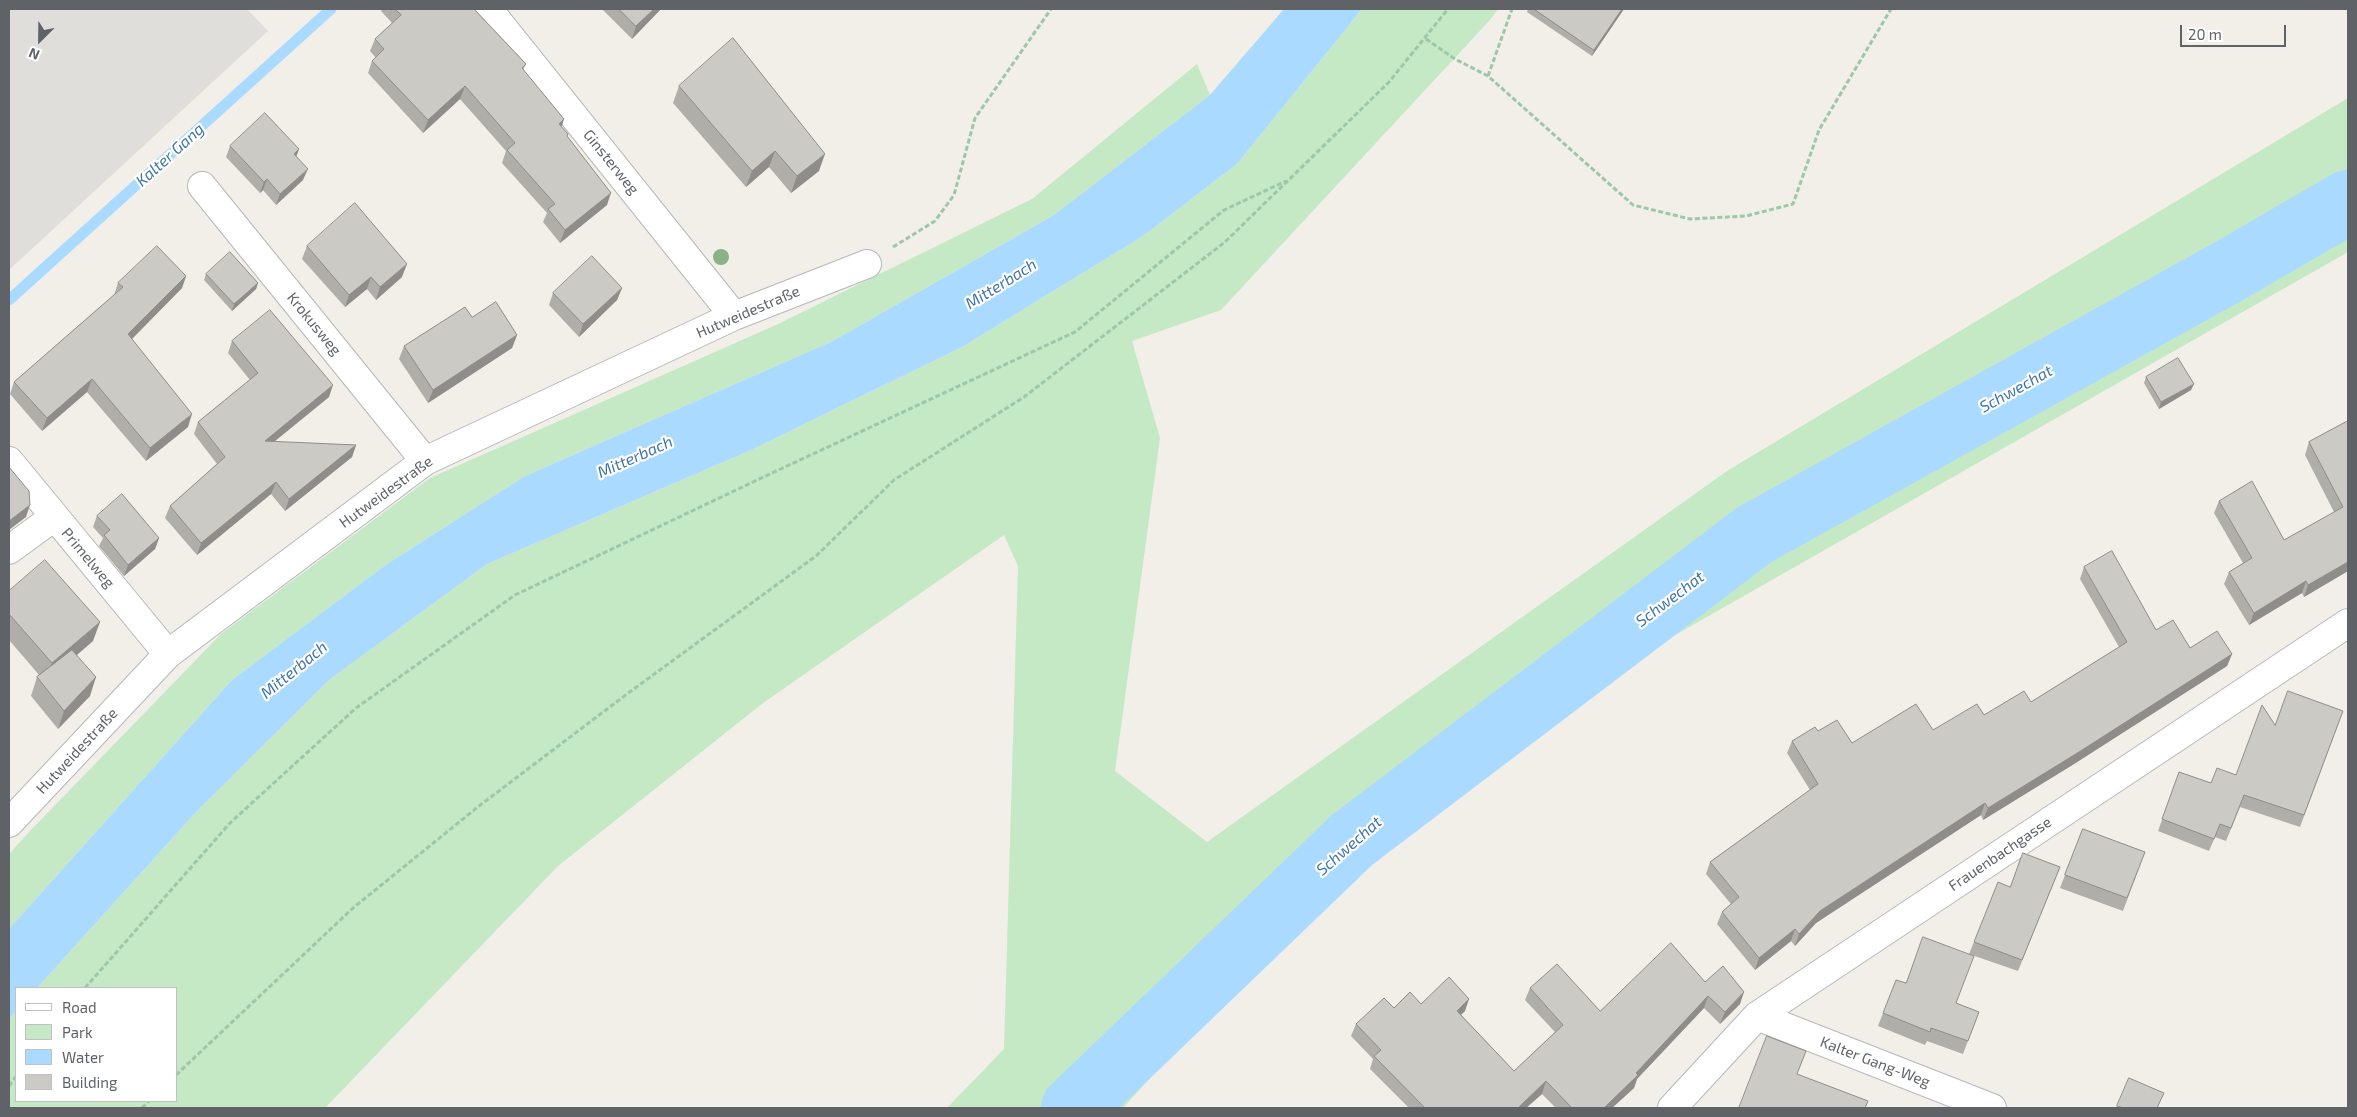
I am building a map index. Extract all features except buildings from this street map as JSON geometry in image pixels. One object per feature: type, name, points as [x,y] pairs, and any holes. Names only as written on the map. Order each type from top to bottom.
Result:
[{"type":"street","name":"Ginsterweg","points":[[488,9],[734,316]]},
{"type":"street","name":"Krokusweg","points":[[202,186],[425,461]]},
{"type":"street","name":"Hutweidestraße","points":[[9,823],[168,654],[425,461],[734,316],[867,264]]},
{"type":"street","name":"Primelweg","points":[[9,461],[168,654]]},
{"type":"street","points":[[9,550],[54,516]]},
{"type":"street","name":"Frauenbachgasse","points":[[1672,1108],[1757,1016],[2348,623]]},
{"type":"street","name":"Kalter Gang-Weg","points":[[1757,1016],[1992,1108]]},
{"type":"path","points":[[867,264],[935,221],[954,195],[975,118],[1051,9]]},
{"type":"path","points":[[178,1073],[353,908],[479,806],[816,556],[894,480],[1040,386],[1225,242],[1389,82],[1426,39],[1448,9]]},
{"type":"path","points":[[1488,76],[1512,9]]},
{"type":"path","points":[[1426,39],[1455,59],[1488,76],[1632,205],[1690,219],[1746,216],[1793,204],[1819,130],[1891,9]]},
{"type":"path","points":[[86,987],[230,824],[348,714],[515,595],[1075,332],[1224,210],[1289,180]]},
{"type":"shaded area","points":[[9,9],[247,9],[268,31],[9,270]]},
{"type":"green space","points":[[1362,9],[1498,9],[1490,20],[1221,310],[1132,341],[1160,438],[1115,771],[1207,842],[1727,471],[2348,98],[2348,252],[1677,634],[1426,805],[1255,962],[1123,1108],[947,1108],[1004,1049],[1018,566],[1004,535],[763,703],[558,866],[325,1108],[9,1108],[9,1019],[15,1012],[15,1102],[178,1102],[178,987],[38,987],[197,811],[329,680],[487,564],[751,450],[962,347],[1143,236],[1237,164]]},
{"type":"green space","points":[[1197,64],[1210,95],[1054,215],[831,342],[525,476],[387,564],[232,680],[9,929],[9,854],[31,830],[221,634],[430,478],[776,325],[1032,199]]},
{"type":"water","name":"Mitterbach","points":[[1284,9],[1362,9],[1237,164],[1143,236],[962,347],[751,450],[487,564],[329,680],[197,811],[38,987],[15,987],[15,1012],[9,1019],[9,929],[232,680],[387,564],[525,476],[831,342],[1054,215],[1210,95]]},
{"type":"waterway","name":"Kalter Gang","points":[[9,300],[331,9]]},
{"type":"waterway","name":"Schwechat","points":[[1073,1108],[1352,840],[1754,535],[2231,270],[2348,202]]}]
